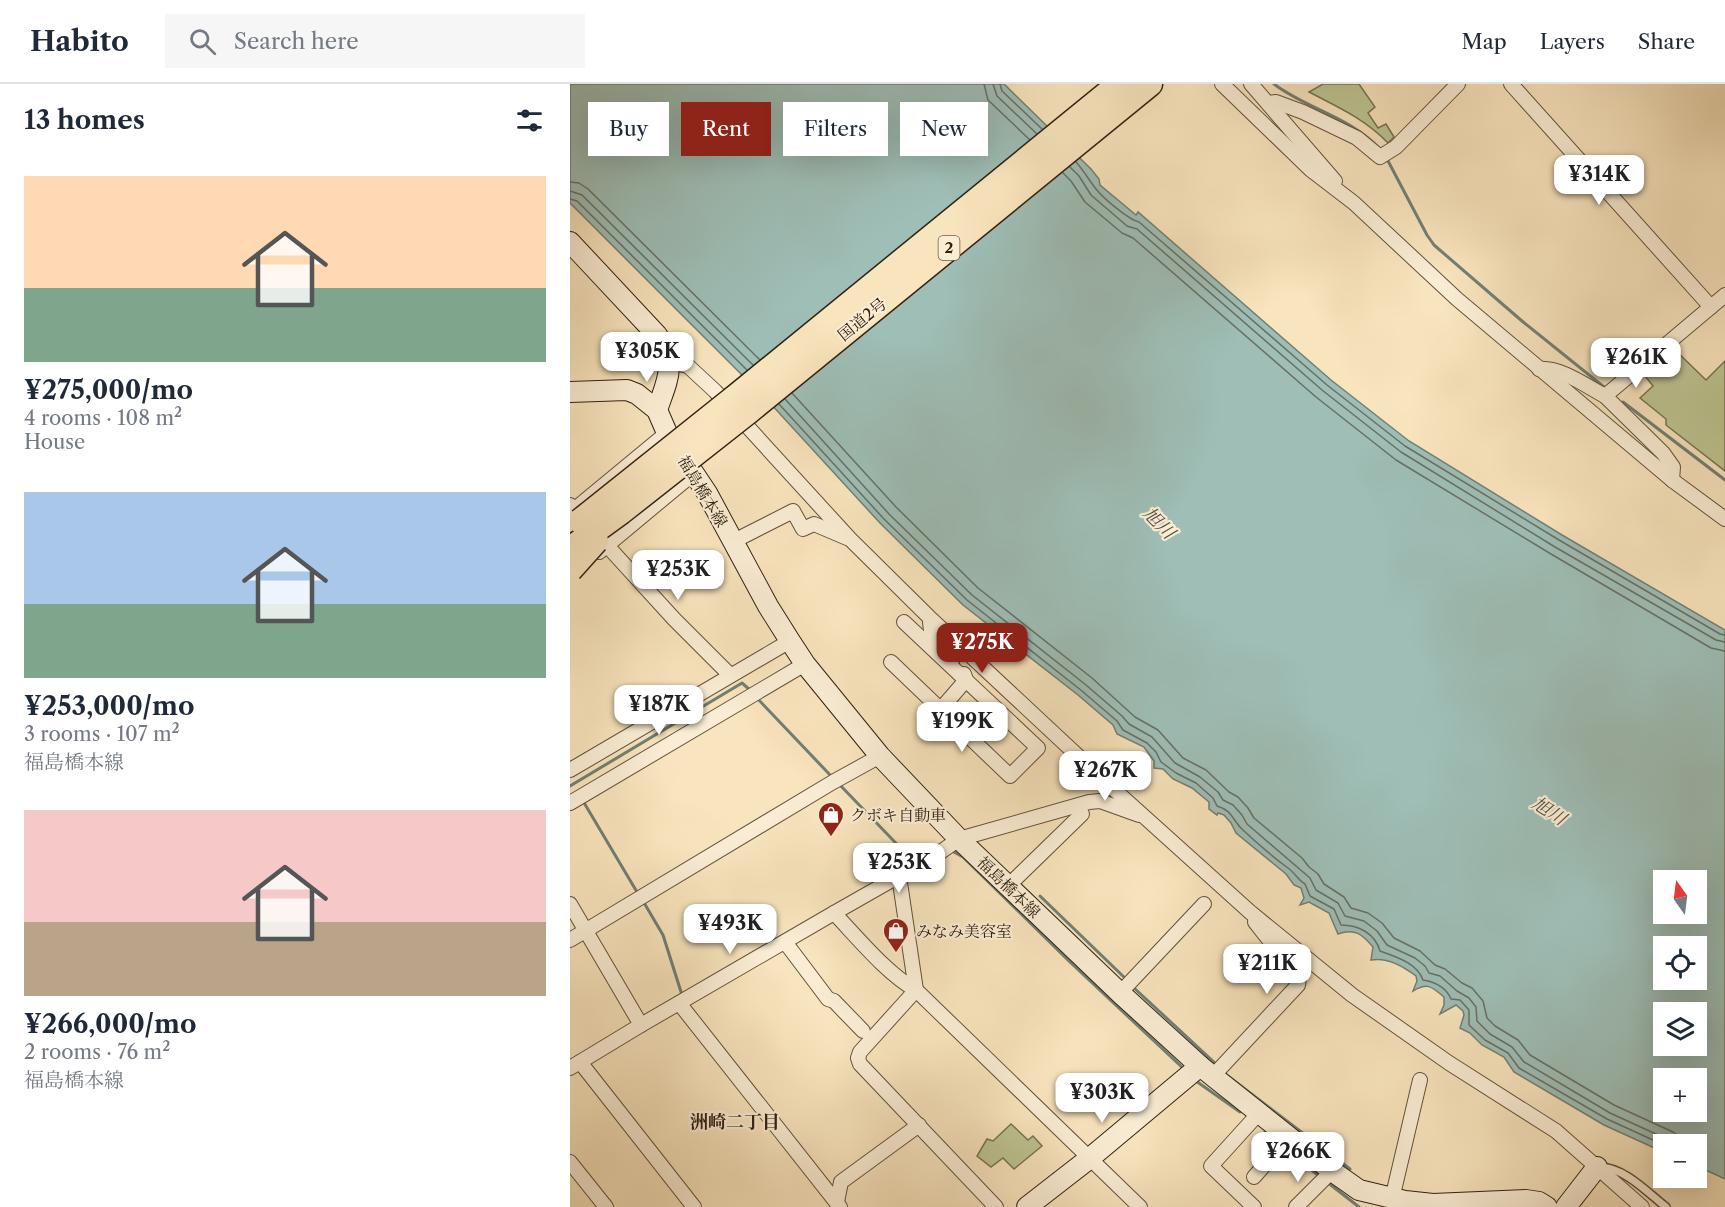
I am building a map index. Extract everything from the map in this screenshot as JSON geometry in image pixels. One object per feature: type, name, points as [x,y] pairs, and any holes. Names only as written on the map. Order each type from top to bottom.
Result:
[{"type":"highway","name":"国道2号","points":[[572,517],[1119,84]]},
{"type":"highway","name":"国道2号","points":[[570,549],[621,512],[757,404],[1150,84]]},
{"type":"highway","points":[[570,570],[621,512]]},
{"type":"main road","points":[[570,242],[657,334],[667,351],[669,362],[668,377],[657,410],[637,394],[627,390],[570,392]]},
{"type":"main road","name":"福島橋本線","points":[[657,410],[667,433],[694,473],[768,606],[805,664],[952,844],[1008,886],[1126,987],[1207,1071],[1259,1113],[1284,1142],[1327,1177],[1384,1201],[1433,1204],[1526,1200],[1539,1202],[1547,1207]]},
{"type":"main road","points":[[1027,1207],[1207,1071]]},
{"type":"main road","points":[[1566,1207],[1598,1167]]},
{"type":"street","points":[[1222,84],[1311,170],[1354,203],[1457,300],[1672,480],[1725,519]]},
{"type":"street","points":[[1251,84],[1354,203]]},
{"type":"street","points":[[1268,103],[1289,105],[1357,138],[1376,155],[1385,155],[1458,84]]},
{"type":"street","points":[[1511,84],[1711,307]]},
{"type":"street","points":[[1605,396],[1725,296]]},
{"type":"street","points":[[669,362],[688,366],[715,391],[850,539],[929,617],[1099,776],[1250,912],[1352,995],[1449,1063],[1556,1131],[1642,1207]]},
{"type":"street","points":[[1539,369],[1556,371],[1605,396],[1663,453],[1673,467],[1672,480]]},
{"type":"street","points":[[667,433],[572,517],[605,546],[732,674]]},
{"type":"street","points":[[570,580],[605,546],[694,473]]},
{"type":"street","points":[[732,542],[793,511],[803,528],[814,524],[850,539]]},
{"type":"street","points":[[929,617],[931,631],[966,676],[966,680]]},
{"type":"street","points":[[891,662],[1010,776],[1038,748],[904,622]]},
{"type":"street","points":[[570,770],[790,641]]},
{"type":"street","points":[[577,798],[805,664]]},
{"type":"street","points":[[940,710],[966,680]]},
{"type":"street","points":[[570,939],[880,756]]},
{"type":"street","points":[[694,1207],[575,1065],[834,913],[899,876],[918,868],[952,844],[1089,802],[1100,801],[1149,819]]},
{"type":"street","points":[[1008,886],[1083,814]]},
{"type":"street","points":[[899,876],[916,990]]},
{"type":"street","points":[[570,904],[641,1025]]},
{"type":"street","points":[[1126,987],[1204,904]]},
{"type":"street","points":[[1207,1071],[1298,985],[1299,978],[1260,930],[1250,912]]},
{"type":"street","points":[[834,913],[883,963],[916,990],[1140,1207]]},
{"type":"street","points":[[785,942],[828,999],[834,1001],[863,1031]]},
{"type":"street","points":[[916,990],[860,1052],[858,1058],[860,1064],[996,1207]]},
{"type":"street","points":[[679,1003],[839,1203]]},
{"type":"street","points":[[1384,1201],[1420,1080]]},
{"type":"street","points":[[1254,1207],[1211,1166],[1259,1113]]},
{"type":"street","points":[[839,1203],[841,1182],[919,1125]]},
{"type":"street","points":[[1254,1176],[1284,1142]]},
{"type":"street","points":[[570,1162],[606,1207]]},
{"type":"street","points":[[1296,1207],[1327,1177]]},
{"type":"lane","points":[[1598,1167],[1610,1167],[1634,1181],[1666,1207]]},
{"type":"green space","points":[[1323,84],[1359,84],[1375,107],[1368,113],[1378,128],[1386,124],[1394,137],[1388,143],[1361,120],[1309,92]]},
{"type":"green space","points":[[1672,347],[1706,380],[1725,361],[1725,471],[1666,425],[1666,419],[1640,398],[1653,386],[1642,372]]},
{"type":"green space","points":[[1011,1124],[1028,1140],[1033,1136],[1042,1146],[1014,1169],[1003,1158],[991,1167],[977,1156],[987,1139],[993,1141]]},
{"type":"water","name":"旭川","points":[[570,84],[1004,84],[1091,169],[1099,179],[1100,185],[1136,215],[1138,212],[1331,380],[1409,441],[1562,535],[1725,630],[1725,1179],[1707,1171],[1707,1134],[1653,1134],[1653,1147],[1604,1125],[1514,1072],[1504,1057],[1482,1045],[1470,1033],[1460,1028],[1463,1011],[1456,1005],[1440,1014],[1444,1005],[1444,997],[1426,986],[1413,991],[1417,981],[1416,976],[1395,963],[1371,960],[1373,947],[1358,933],[1338,934],[1329,913],[1309,902],[1300,905],[1304,898],[1301,888],[1294,885],[1286,874],[1236,833],[1224,815],[1218,813],[1217,815],[1209,809],[1209,802],[1192,788],[1173,779],[1163,769],[1154,768],[1154,761],[1144,747],[1117,734],[1113,725],[1078,695],[963,605],[880,523],[770,403],[570,203]]},
{"type":"waterway","points":[[1274,84],[1355,128],[1379,148]]},
{"type":"waterway","points":[[1387,159],[1434,245],[1522,321],[1604,387]]},
{"type":"waterway","points":[[1623,402],[1725,480]]},
{"type":"waterway","points":[[570,786],[742,683],[750,690]]},
{"type":"waterway","points":[[756,697],[832,777]]},
{"type":"waterway","points":[[839,784],[916,864]]},
{"type":"waterway","points":[[583,801],[637,892]]},
{"type":"waterway","points":[[952,851],[963,857],[1185,1070]]},
{"type":"waterway","points":[[1040,896],[1127,980]]},
{"type":"waterway","points":[[643,901],[663,935],[682,995]]},
{"type":"waterway","points":[[1133,987],[1216,1064]]},
{"type":"waterway","points":[[1224,1073],[1350,1169]]},
{"type":"waterway","points":[[1196,1081],[1240,1112]]},
{"type":"waterway","points":[[1265,1132],[1277,1142]]},
{"type":"waterway","points":[[1285,1148],[1319,1176]]},
{"type":"waterway","points":[[1327,1182],[1359,1207]]},
{"type":"place","name":"クボキ自動車","points":[[831,838]]},
{"type":"place","name":"みなみ美容室","points":[[896,954]]},
{"type":"district","name":"洲崎二丁目","points":[[735,1122]]}]
